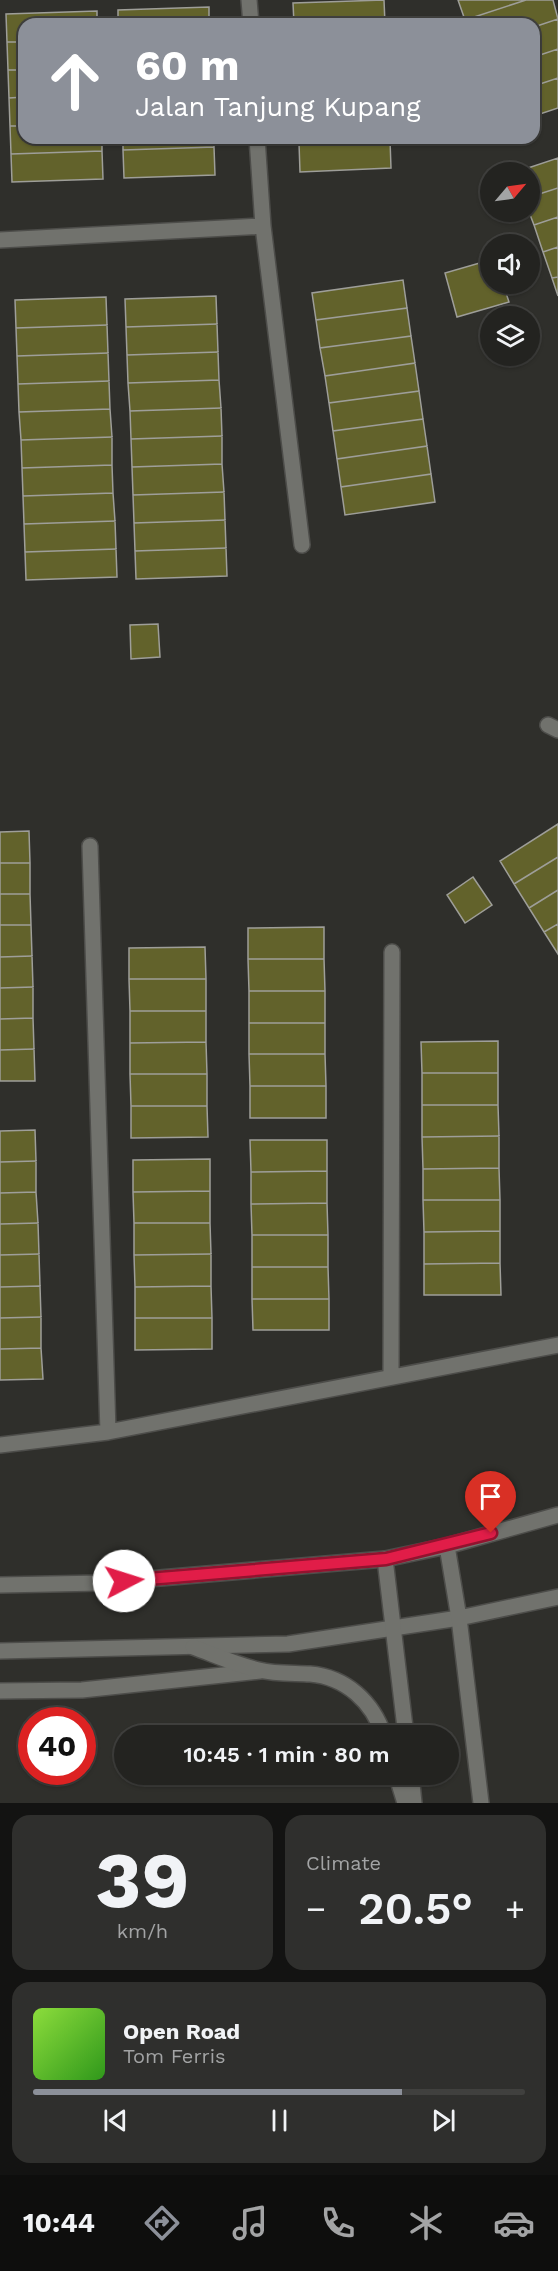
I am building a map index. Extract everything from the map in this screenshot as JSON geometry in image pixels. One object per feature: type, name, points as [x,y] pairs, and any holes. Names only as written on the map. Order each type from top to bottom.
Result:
[{"type":"street","points":[[249,0],[250,18]]},
{"type":"street","points":[[258,144],[263,226],[303,545]]},
{"type":"street","points":[[0,240],[263,226]]},
{"type":"street","points":[[90,846],[108,1432]]},
{"type":"street","points":[[391,1377],[392,952]]},
{"type":"street","points":[[0,1445],[108,1432],[558,1346]]},
{"type":"street","points":[[0,1585],[101,1583],[386,1559],[447,1546],[558,1515]]},
{"type":"street","points":[[447,1546],[459,1618],[481,1803]]},
{"type":"street","points":[[386,1559],[405,1725]]},
{"type":"street","points":[[0,1651],[288,1644],[459,1618],[558,1597]]},
{"type":"street","points":[[193,1647],[260,1671]]},
{"type":"street","points":[[0,1691],[82,1690],[260,1671],[314,1674],[336,1679],[362,1696],[381,1725]]},
{"type":"street","points":[[399,1785],[405,1803]]},
{"type":"street","points":[[412,1785],[414,1803]]},
{"type":"building","points":[[384,0],[385,18],[294,18],[293,3]]},
{"type":"building","points":[[458,0],[526,0],[471,18],[464,18]]},
{"type":"building","points":[[526,0],[553,0],[558,19],[540,25],[540,18],[471,18]]},
{"type":"building","points":[[209,7],[209,18],[118,18],[118,10]]},
{"type":"building","points":[[97,11],[97,18],[18,18],[18,42],[7,42],[6,14]]},
{"type":"building","points":[[558,19],[558,49],[540,55],[540,25]]},
{"type":"building","points":[[7,42],[18,42],[18,70],[8,70]]},
{"type":"building","points":[[558,49],[558,78],[540,84],[540,55]]},
{"type":"building","points":[[8,70],[18,70],[18,97],[9,98]]},
{"type":"building","points":[[558,78],[558,108],[540,114],[540,84]]},
{"type":"building","points":[[18,97],[18,126],[10,126],[9,98]]},
{"type":"building","points":[[10,126],[18,126],[18,144],[102,144],[102,151],[11,154]]},
{"type":"building","points":[[123,144],[214,144],[214,147],[123,150]]},
{"type":"building","points":[[299,144],[390,144],[391,168],[300,172]]},
{"type":"building","points":[[214,147],[215,175],[124,178],[123,150]]},
{"type":"building","points":[[102,151],[103,179],[12,182],[11,154]]},
{"type":"building","points":[[558,158],[558,188],[540,194],[540,164]]},
{"type":"building","points":[[558,188],[558,217],[534,225],[533,222],[540,222],[540,194]]},
{"type":"building","points":[[558,217],[558,247],[543,252],[540,234],[537,234],[534,225]]},
{"type":"building","points":[[558,247],[558,277],[552,278],[543,252]]},
{"type":"building","points":[[480,263],[480,294],[506,294],[509,302],[495,306],[480,306],[480,310],[457,317],[445,273]]},
{"type":"building","points":[[558,277],[558,296],[552,278]]},
{"type":"building","points":[[403,280],[407,308],[316,320],[312,293]]},
{"type":"building","points":[[216,296],[217,324],[126,327],[125,299]]},
{"type":"building","points":[[106,297],[107,325],[16,328],[15,300]]},
{"type":"building","points":[[407,308],[411,336],[320,348],[316,320]]},
{"type":"building","points":[[217,324],[218,352],[127,355],[126,327]]},
{"type":"building","points":[[107,325],[108,353],[17,356],[16,328]]},
{"type":"building","points":[[411,336],[415,363],[325,376],[320,348]]},
{"type":"building","points":[[218,352],[219,380],[128,383],[127,355]]},
{"type":"building","points":[[108,353],[109,381],[18,384],[17,356]]},
{"type":"building","points":[[415,363],[419,391],[329,403],[325,376]]},
{"type":"building","points":[[219,380],[221,408],[130,411],[128,383]]},
{"type":"building","points":[[109,381],[110,409],[19,412],[18,384]]},
{"type":"building","points":[[419,391],[423,419],[333,431],[329,403]]},
{"type":"building","points":[[221,408],[222,436],[131,439],[130,411]]},
{"type":"building","points":[[110,409],[112,437],[21,440],[19,412]]},
{"type":"building","points":[[423,419],[427,446],[337,459],[333,431]]},
{"type":"building","points":[[222,436],[222,464],[132,467],[131,439]]},
{"type":"building","points":[[112,437],[112,465],[22,468],[21,440]]},
{"type":"building","points":[[427,446],[431,474],[341,487],[337,459]]},
{"type":"building","points":[[222,464],[224,492],[133,495],[132,467]]},
{"type":"building","points":[[112,465],[113,493],[23,496],[22,468]]},
{"type":"building","points":[[431,474],[435,502],[345,515],[341,487]]},
{"type":"building","points":[[224,492],[225,520],[134,523],[133,495]]},
{"type":"building","points":[[113,493],[115,521],[24,524],[23,496]]},
{"type":"building","points":[[225,520],[226,548],[135,551],[134,523]]},
{"type":"building","points":[[115,521],[116,549],[25,552],[24,524]]},
{"type":"building","points":[[226,548],[227,576],[136,579],[135,551]]},
{"type":"building","points":[[116,549],[117,577],[26,580],[25,552]]},
{"type":"building","points":[[158,624],[160,657],[131,659],[130,625]]},
{"type":"building","points":[[558,824],[558,857],[514,884],[500,861]]},
{"type":"building","points":[[29,831],[30,863],[0,863],[0,832]]},
{"type":"building","points":[[558,857],[558,890],[529,908],[514,884]]},
{"type":"building","points":[[0,863],[30,863],[30,894],[0,894]]},
{"type":"building","points":[[473,877],[492,905],[465,923],[447,895]]},
{"type":"building","points":[[558,890],[558,924],[544,932],[529,908]]},
{"type":"building","points":[[0,894],[30,894],[31,925],[0,925]]},
{"type":"building","points":[[558,924],[558,954],[544,932]]},
{"type":"building","points":[[0,925],[31,925],[32,956],[0,957]]},
{"type":"building","points":[[324,927],[324,959],[248,959],[248,928]]},
{"type":"building","points":[[205,947],[206,979],[129,979],[129,948]]},
{"type":"building","points":[[32,956],[33,987],[0,988],[0,957]]},
{"type":"building","points":[[248,959],[324,959],[325,991],[249,991]]},
{"type":"building","points":[[129,979],[206,979],[206,1011],[130,1011]]},
{"type":"building","points":[[33,987],[33,1018],[0,1019],[0,988]]},
{"type":"building","points":[[249,991],[325,991],[325,1023],[249,1023]]},
{"type":"building","points":[[130,1011],[206,1011],[206,1042],[130,1043]]},
{"type":"building","points":[[33,1018],[34,1049],[0,1050],[0,1019]]},
{"type":"building","points":[[249,1023],[325,1023],[325,1054],[249,1054]]},
{"type":"building","points":[[498,1041],[498,1073],[422,1073],[421,1042]]},
{"type":"building","points":[[206,1042],[207,1074],[130,1074],[130,1043]]},
{"type":"building","points":[[34,1049],[35,1081],[0,1081],[0,1050]]},
{"type":"building","points":[[249,1054],[325,1054],[326,1086],[250,1086]]},
{"type":"building","points":[[422,1073],[498,1073],[498,1105],[422,1105]]},
{"type":"building","points":[[130,1074],[207,1074],[207,1106],[131,1106]]},
{"type":"building","points":[[250,1086],[326,1086],[326,1118],[250,1118]]},
{"type":"building","points":[[422,1105],[498,1105],[499,1136],[422,1137]]},
{"type":"building","points":[[131,1106],[207,1106],[208,1137],[131,1138]]},
{"type":"building","points":[[35,1130],[36,1161],[0,1162],[0,1131]]},
{"type":"building","points":[[499,1136],[499,1168],[423,1169],[422,1137]]},
{"type":"building","points":[[250,1140],[327,1140],[327,1171],[251,1172]]},
{"type":"building","points":[[210,1159],[210,1191],[133,1192],[133,1160]]},
{"type":"building","points":[[36,1161],[36,1192],[0,1193],[0,1162]]},
{"type":"building","points":[[499,1168],[500,1200],[423,1200],[423,1169]]},
{"type":"building","points":[[327,1171],[327,1203],[251,1204],[251,1172]]},
{"type":"building","points":[[210,1191],[210,1223],[134,1223],[133,1192]]},
{"type":"building","points":[[36,1192],[38,1223],[0,1224],[0,1193]]},
{"type":"building","points":[[423,1200],[500,1200],[500,1231],[424,1232]]},
{"type":"building","points":[[327,1203],[328,1235],[252,1235],[251,1204]]},
{"type":"building","points":[[38,1223],[39,1254],[0,1255],[0,1224]]},
{"type":"building","points":[[134,1223],[210,1223],[211,1254],[134,1255]]},
{"type":"building","points":[[500,1231],[500,1263],[424,1264],[424,1232]]},
{"type":"building","points":[[252,1235],[328,1235],[328,1267],[252,1267]]},
{"type":"building","points":[[39,1254],[40,1286],[0,1287],[0,1255]]},
{"type":"building","points":[[211,1254],[211,1286],[135,1287],[134,1255]]},
{"type":"building","points":[[500,1263],[501,1295],[424,1295],[424,1264]]},
{"type":"building","points":[[252,1267],[328,1267],[329,1299],[252,1299]]},
{"type":"building","points":[[40,1286],[41,1317],[0,1318],[0,1287]]},
{"type":"building","points":[[211,1286],[212,1318],[135,1318],[135,1287]]},
{"type":"building","points":[[252,1299],[329,1299],[329,1330],[253,1330]]},
{"type":"building","points":[[41,1317],[41,1348],[0,1349],[0,1318]]},
{"type":"building","points":[[135,1318],[212,1318],[212,1349],[135,1350]]},
{"type":"building","points":[[41,1348],[43,1379],[0,1380],[0,1349]]},
{"type":"route","points":[[124,1581],[386,1559],[447,1546],[491,1533]]}]
